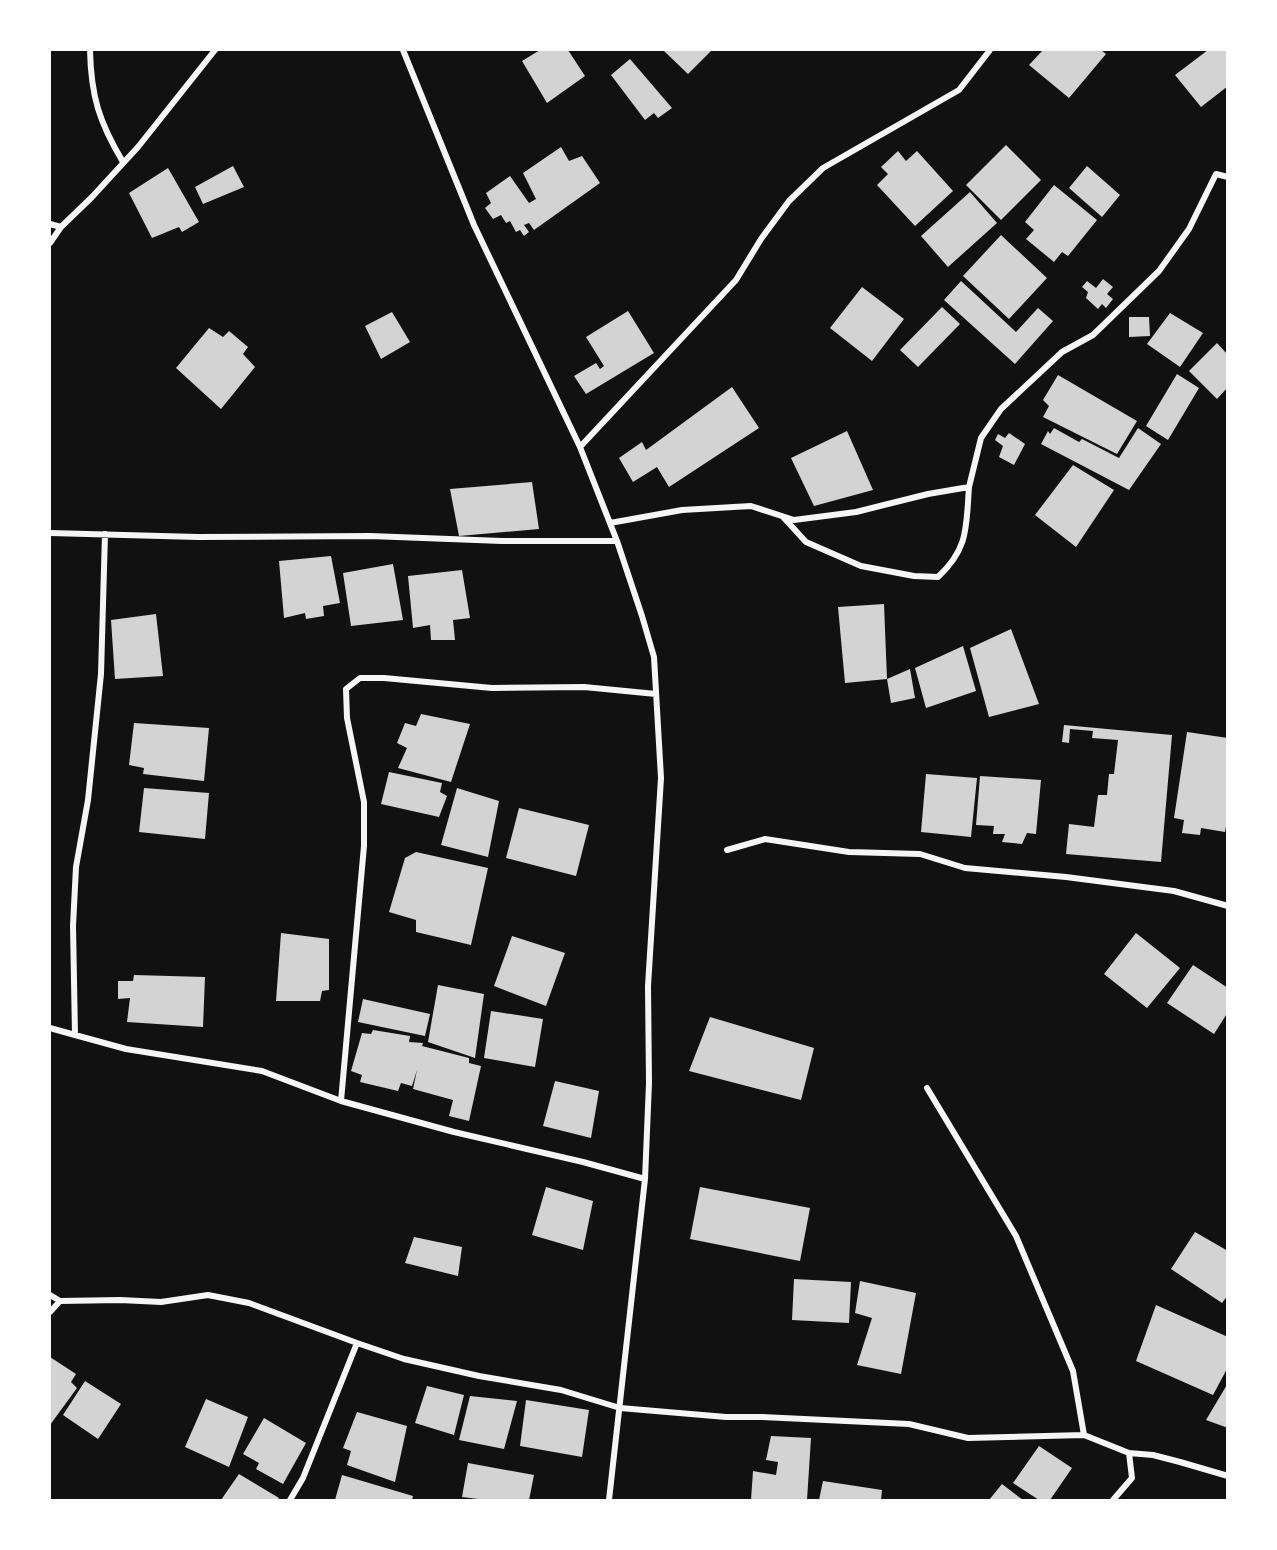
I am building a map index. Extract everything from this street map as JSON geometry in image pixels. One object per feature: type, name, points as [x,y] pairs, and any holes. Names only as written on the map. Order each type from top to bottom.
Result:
[{"type":"street","points":[[90,50],[95,105],[108,138],[123,162]]},
{"type":"street","points":[[50,243],[61,227],[138,147],[215,50]]},
{"type":"street","points":[[403,50],[474,225],[580,447],[617,541],[654,657],[662,778],[648,986],[649,1083],[645,1179],[609,1500]]},
{"type":"street","points":[[580,447],[736,280],[761,239],[789,201],[822,168],[959,90],[990,50]]},
{"type":"street","points":[[783,517],[806,542],[861,566],[914,576],[938,577],[954,562],[966,532],[969,487],[981,438],[1001,409],[1062,352],[1093,335],[1159,271],[1189,229],[1216,174],[1227,177]]},
{"type":"street","points":[[50,224],[61,227]]},
{"type":"street","points":[[610,523],[682,510],[751,506],[794,520],[856,512],[928,494],[969,487]]},
{"type":"street","points":[[50,533],[198,537],[370,536],[502,541],[617,541]]},
{"type":"street","points":[[75,1035],[73,926],[76,867],[88,800],[101,674],[105,534]]},
{"type":"street","points":[[341,1101],[364,846],[364,802],[347,718],[346,688],[360,678],[384,678],[492,688],[584,687],[656,694]]},
{"type":"street","points":[[727,850],[765,839],[849,852],[920,854],[965,868],[1174,891],[1227,906]]},
{"type":"street","points":[[50,1028],[126,1049],[262,1071],[341,1101],[454,1132],[645,1179]]},
{"type":"street","points":[[927,1088],[1016,1236],[1073,1371],[1084,1435]]},
{"type":"street","points":[[50,1295],[60,1301],[120,1299],[161,1302],[208,1295],[249,1302],[404,1359],[479,1376],[561,1390],[620,1408],[726,1417],[909,1424],[968,1438],[1084,1435],[1129,1453],[1152,1455],[1227,1476]]},
{"type":"street","points":[[50,1312],[60,1301]]},
{"type":"street","points":[[290,1500],[303,1478],[357,1343]]},
{"type":"street","points":[[1113,1500],[1132,1478],[1129,1453]]},
{"type":"building","points":[[540,50],[568,50],[585,76],[547,103],[522,61]]},
{"type":"building","points":[[663,50],[712,50],[688,74]]},
{"type":"building","points":[[1043,50],[1101,50],[1106,54],[1069,98],[1029,65]]},
{"type":"building","points":[[1208,50],[1228,51],[1228,86],[1201,107],[1175,75]]},
{"type":"building","points":[[630,59],[672,108],[658,118],[654,113],[645,120],[611,75]]},
{"type":"building","points":[[1006,145],[1041,180],[1001,220],[966,185]]},
{"type":"building","points":[[561,147],[569,161],[582,156],[600,183],[534,230],[529,223],[524,225],[529,232],[524,236],[520,230],[516,232],[510,221],[506,223],[501,215],[493,219],[485,208],[491,203],[486,193],[510,176],[529,203],[536,199],[523,173]]},
{"type":"building","points":[[898,151],[906,161],[917,151],[953,191],[915,226],[877,185],[888,174],[881,167]]},
{"type":"building","points":[[233,166],[244,187],[203,204],[195,187]]},
{"type":"building","points":[[1087,166],[1120,195],[1102,217],[1069,188]]},
{"type":"building","points":[[168,168],[199,222],[182,232],[179,227],[152,238],[129,193]]},
{"type":"building","points":[[1054,185],[1097,220],[1068,256],[1062,252],[1054,262],[1026,239],[1034,230],[1025,222]]},
{"type":"building","points":[[970,192],[997,223],[948,267],[921,236]]},
{"type":"building","points":[[1001,235],[1047,278],[1009,319],[963,276]]},
{"type":"building","points":[[1103,279],[1113,287],[1107,294],[1113,299],[1106,308],[1102,304],[1098,309],[1086,298],[1088,292],[1082,287],[1087,281],[1096,288]]},
{"type":"building","points":[[961,281],[1016,332],[1038,308],[1053,321],[1015,364],[944,300]]},
{"type":"building","points":[[862,287],[904,319],[872,361],[830,328]]},
{"type":"building","points":[[942,307],[960,324],[918,367],[900,350]]},
{"type":"building","points":[[628,311],[654,353],[586,394],[574,376],[596,363],[600,369],[604,366],[586,337]]},
{"type":"building","points":[[392,312],[410,342],[381,359],[365,326]]},
{"type":"building","points":[[1170,313],[1203,333],[1180,367],[1147,344]]},
{"type":"building","points":[[1129,317],[1149,317],[1150,336],[1129,337]]},
{"type":"building","points":[[209,328],[223,337],[229,331],[248,347],[243,354],[255,367],[221,409],[176,368]]},
{"type":"building","points":[[1217,343],[1228,355],[1228,387],[1217,399],[1189,371]]},
{"type":"building","points":[[1177,374],[1199,388],[1168,440],[1146,426]]},
{"type":"building","points":[[1058,375],[1137,421],[1117,454],[1043,417],[1049,406],[1043,400]]},
{"type":"building","points":[[732,387],[759,428],[669,487],[657,467],[633,482],[619,458],[642,442],[646,450]]},
{"type":"building","points":[[1054,428],[1079,442],[1082,439],[1119,458],[1138,428],[1161,444],[1129,490],[1041,444],[1048,431],[1050,434]]},
{"type":"building","points":[[847,431],[873,490],[814,506],[791,458]]},
{"type":"building","points":[[1009,433],[1025,444],[1014,465],[999,457],[1003,446],[995,440],[998,434],[1005,438]]},
{"type":"building","points":[[1073,465],[1114,490],[1076,547],[1035,515]]},
{"type":"building","points":[[532,482],[539,529],[459,536],[450,489]]},
{"type":"building","points":[[331,556],[340,603],[323,606],[324,616],[306,619],[305,613],[284,618],[279,561]]},
{"type":"building","points":[[393,564],[403,620],[351,626],[343,573]]},
{"type":"building","points":[[462,570],[470,618],[453,620],[455,640],[431,640],[430,625],[413,628],[408,576]]},
{"type":"building","points":[[884,604],[887,679],[845,683],[838,607]]},
{"type":"building","points":[[156,614],[163,676],[115,679],[111,620]]},
{"type":"building","points":[[1011,629],[1039,704],[989,717],[970,648]]},
{"type":"building","points":[[963,646],[976,691],[926,708],[915,668]]},
{"type":"building","points":[[910,669],[915,698],[891,703],[887,679]]},
{"type":"building","points":[[421,714],[470,724],[451,782],[398,768],[407,748],[397,743],[405,723],[416,726]]},
{"type":"building","points":[[134,723],[209,728],[204,781],[143,774],[144,768],[129,765]]},
{"type":"building","points":[[1064,725],[1172,735],[1161,862],[1066,854],[1069,824],[1094,827],[1098,795],[1107,795],[1109,774],[1114,774],[1118,740],[1092,738],[1093,731],[1070,729],[1069,743],[1062,742]]},
{"type":"building","points":[[1187,732],[1228,738],[1228,815],[1225,832],[1201,828],[1200,835],[1182,833],[1184,820],[1174,818]]},
{"type":"building","points":[[389,772],[442,783],[440,792],[447,796],[439,817],[381,804]]},
{"type":"building","points":[[926,774],[977,778],[971,837],[921,832]]},
{"type":"building","points":[[980,776],[1041,780],[1036,834],[1027,833],[1022,844],[1002,842],[1005,834],[993,834],[994,826],[976,825]]},
{"type":"building","points":[[144,788],[209,793],[205,839],[139,832]]},
{"type":"building","points":[[457,788],[499,801],[488,857],[441,845]]},
{"type":"building","points":[[519,808],[589,825],[576,876],[506,858]]},
{"type":"building","points":[[416,852],[488,868],[471,945],[416,932],[416,920],[389,912],[405,858]]},
{"type":"building","points":[[281,933],[329,939],[329,990],[322,991],[320,1001],[276,1001]]},
{"type":"building","points":[[1136,933],[1180,968],[1147,1008],[1104,974]]},
{"type":"building","points":[[512,936],[565,953],[546,1006],[494,986]]},
{"type":"building","points":[[1193,965],[1228,988],[1228,1012],[1214,1034],[1167,1003]]},
{"type":"building","points":[[134,975],[205,977],[203,1027],[127,1022],[130,998],[118,999],[118,981],[133,981]]},
{"type":"building","points":[[438,985],[484,994],[475,1058],[428,1042]]},
{"type":"building","points":[[363,999],[430,1014],[425,1036],[358,1022]]},
{"type":"building","points":[[491,1011],[543,1019],[535,1067],[484,1058]]},
{"type":"building","points":[[710,1017],[814,1048],[801,1100],[689,1071]]},
{"type":"building","points":[[373,1030],[410,1036],[409,1042],[423,1043],[422,1046],[469,1058],[469,1063],[481,1066],[469,1121],[449,1116],[453,1100],[413,1089],[417,1070],[412,1086],[401,1083],[398,1091],[360,1082],[362,1075],[351,1071],[362,1033],[371,1034]]},
{"type":"building","points":[[555,1081],[599,1091],[591,1138],[543,1126]]},
{"type":"building","points":[[546,1187],[593,1201],[583,1250],[532,1235]]},
{"type":"building","points":[[700,1187],[810,1208],[800,1261],[690,1239]]},
{"type":"building","points":[[1195,1232],[1228,1251],[1228,1295],[1222,1303],[1171,1269]]},
{"type":"building","points":[[414,1237],[462,1247],[458,1276],[405,1263]]},
{"type":"building","points":[[794,1279],[851,1282],[849,1323],[792,1320]]},
{"type":"building","points":[[860,1281],[916,1293],[901,1374],[857,1365],[872,1318],[855,1313]]},
{"type":"building","points":[[1156,1305],[1228,1337],[1228,1367],[1213,1395],[1136,1361]]},
{"type":"building","points":[[50,1357],[76,1374],[71,1382],[77,1388],[50,1425]]},
{"type":"building","points":[[85,1381],[121,1404],[98,1439],[63,1415]]},
{"type":"building","points":[[1228,1383],[1228,1428],[1206,1420]]},
{"type":"building","points":[[427,1386],[464,1395],[454,1435],[415,1423]]},
{"type":"building","points":[[470,1396],[517,1401],[504,1449],[459,1440]]},
{"type":"building","points":[[206,1399],[248,1417],[229,1467],[185,1447]]},
{"type":"building","points":[[526,1400],[589,1410],[582,1457],[520,1446]]},
{"type":"building","points":[[357,1412],[407,1426],[395,1482],[347,1465],[351,1451],[343,1448]]},
{"type":"building","points":[[264,1418],[306,1443],[283,1484],[256,1469],[259,1463],[243,1454]]},
{"type":"building","points":[[771,1436],[811,1438],[807,1500],[751,1500],[753,1471],[776,1475],[778,1462],[766,1460]]},
{"type":"building","points":[[1039,1446],[1072,1468],[1050,1500],[1039,1500],[1013,1483]]},
{"type":"building","points":[[468,1463],[534,1475],[529,1500],[486,1500],[462,1497]]},
{"type":"building","points":[[239,1474],[279,1498],[278,1500],[221,1500]]},
{"type":"building","points":[[342,1475],[413,1496],[412,1500],[335,1500]]},
{"type":"building","points":[[823,1481],[882,1490],[881,1500],[819,1500]]},
{"type":"building","points":[[1002,1484],[1023,1500],[989,1500]]}]
